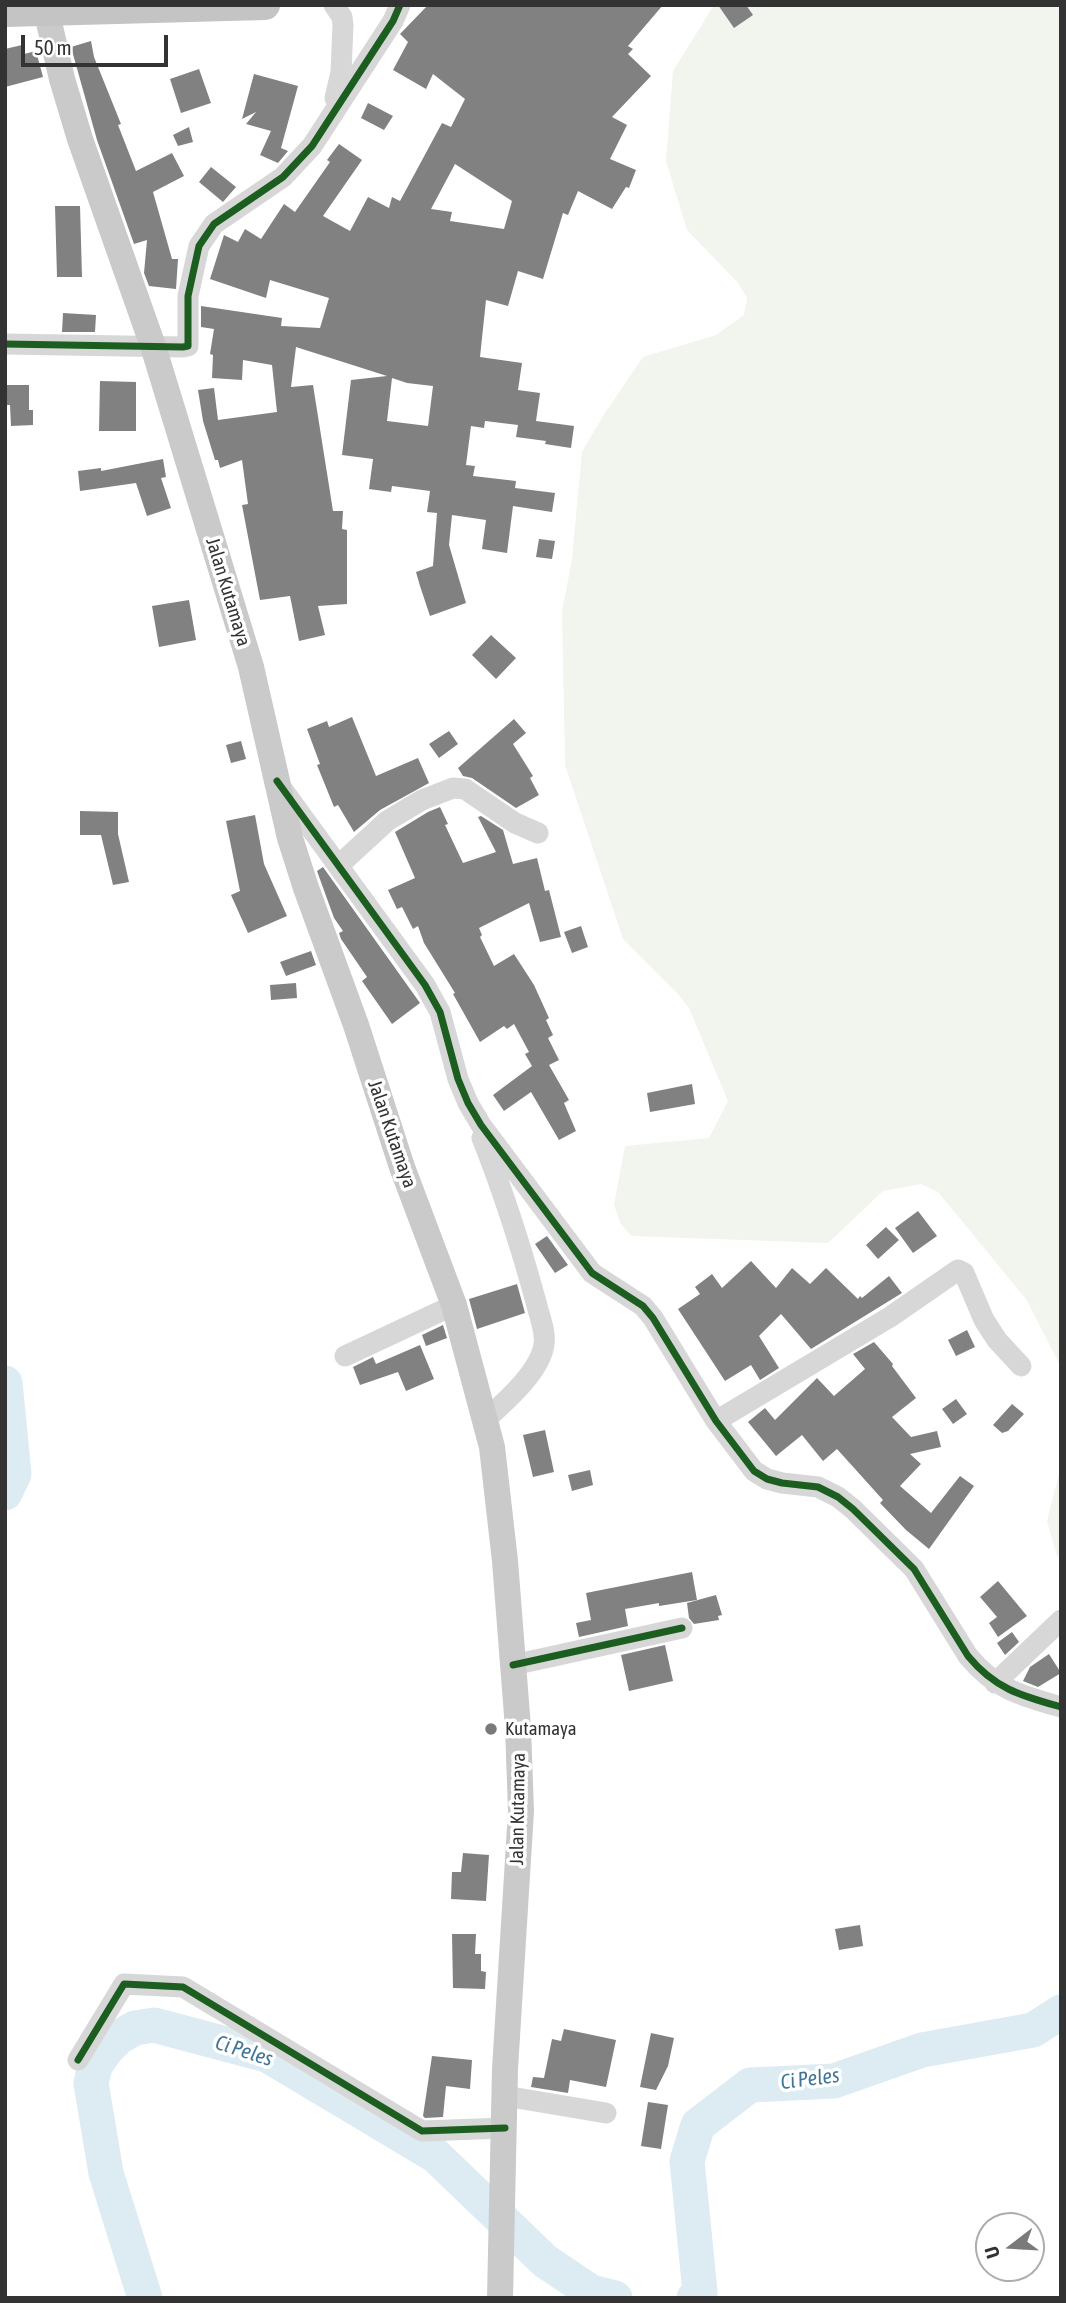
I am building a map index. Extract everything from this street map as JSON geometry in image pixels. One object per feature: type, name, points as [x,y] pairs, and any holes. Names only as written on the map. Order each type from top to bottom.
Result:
[{"type":"highway","points":[[5,12],[265,5]]},
{"type":"main road","name":"Jalan Kutamaya","points":[[46,9],[62,79],[80,139],[153,346],[251,667],[276,781],[306,888],[356,1025],[402,1167],[454,1305],[492,1447],[505,1562],[521,1811],[506,2056],[501,2292]]},
{"type":"street","points":[[331,114],[341,72],[344,31],[342,17],[334,5]]},
{"type":"street","points":[[5,344],[188,346],[188,296],[199,246],[214,224],[283,177],[312,146],[393,21],[400,5]]},
{"type":"street","points":[[276,781],[425,985],[440,1012],[458,1079],[489,1157],[526,1267],[543,1327],[545,1344],[528,1375],[485,1420]]},
{"type":"street","points":[[338,866],[387,821],[422,800],[453,788],[465,789],[505,817],[538,833]]},
{"type":"street","points":[[468,1103],[493,1142],[592,1273],[643,1306],[653,1318],[716,1421],[754,1471],[767,1479],[818,1488],[838,1497],[914,1569],[968,1656],[995,1683],[1016,1694],[1061,1707]]},
{"type":"street","points":[[716,1421],[890,1317],[958,1270],[964,1273],[984,1320],[997,1340],[1021,1366]]},
{"type":"street","points":[[345,1356],[454,1305]]},
{"type":"street","points":[[995,1683],[1061,1620]]},
{"type":"street","points":[[513,1665],[682,1628]]},
{"type":"street","points":[[78,2060],[124,1984],[183,1987],[422,2131],[505,2128]]},
{"type":"street","points":[[505,2096],[606,2113]]},
{"type":"shaded area","points":[[714,5],[1061,5],[1061,1367],[1026,1299],[938,1192],[921,1184],[883,1191],[828,1243],[631,1236],[620,1222],[614,1205],[625,1146],[709,1138],[728,1101],[689,1008],[623,939],[565,765],[562,612],[572,559],[582,452],[603,416],[643,357],[716,335],[744,315],[747,298],[738,283],[687,230],[666,161],[673,71]]},
{"type":"shaded area","points":[[1061,1466],[1061,1557],[1057,1556],[1047,1521]]},
{"type":"building","points":[[428,5],[663,5],[628,46],[633,49],[628,54],[651,76],[612,117],[627,125],[610,159],[636,170],[629,188],[626,187],[612,209],[578,191],[568,215],[563,213],[543,279],[518,271],[508,306],[486,300],[480,357],[522,363],[518,390],[540,393],[536,421],[574,426],[571,448],[516,437],[518,425],[485,421],[484,428],[471,426],[466,465],[475,466],[473,476],[516,481],[515,488],[555,493],[552,512],[513,506],[507,553],[482,549],[486,520],[452,515],[449,545],[466,603],[430,616],[416,572],[433,566],[437,513],[427,512],[430,491],[392,486],[391,492],[369,489],[373,459],[342,455],[351,380],[387,376],[296,347],[291,387],[313,385],[333,511],[343,511],[342,529],[347,530],[347,604],[318,606],[325,635],[299,641],[290,596],[260,600],[242,505],[248,504],[242,460],[220,468],[203,421],[198,390],[214,388],[218,420],[277,412],[272,365],[243,360],[242,380],[212,378],[213,355],[210,354],[214,329],[201,327],[201,306],[282,318],[281,326],[320,328],[329,298],[270,280],[266,298],[210,279],[224,235],[238,242],[245,229],[261,239],[284,204],[295,212],[330,162],[327,160],[339,144],[362,160],[323,216],[350,231],[368,197],[389,208],[392,197],[400,201],[442,123],[451,127],[465,99],[433,74],[426,89],[393,70],[408,42],[400,34]],"holes":[[[455,164],[512,201],[504,229],[450,221],[452,212],[431,209]],[[392,378],[433,386],[428,426],[387,421]]]},
{"type":"building","points":[[718,5],[746,5],[753,15],[734,28]]},
{"type":"building","points":[[91,41],[94,57],[121,124],[118,125],[136,171],[172,153],[184,176],[153,192],[172,259],[178,259],[176,289],[149,286],[144,273],[147,240],[134,244],[97,140],[71,47]]},
{"type":"building","points":[[22,45],[24,54],[36,51],[43,77],[5,87],[5,49]]},
{"type":"building","points":[[199,69],[211,103],[181,113],[170,79]]},
{"type":"building","points":[[254,74],[298,86],[281,148],[288,151],[278,163],[260,155],[271,131],[246,124],[256,112],[242,119]]},
{"type":"building","points":[[368,103],[393,116],[384,130],[361,118]]},
{"type":"building","points":[[189,127],[193,142],[178,146],[173,135]]},
{"type":"building","points":[[211,167],[236,187],[223,202],[199,182]]},
{"type":"building","points":[[55,206],[80,206],[82,277],[57,277]]},
{"type":"building","points":[[63,313],[96,315],[95,332],[62,332]]},
{"type":"building","points":[[100,381],[136,382],[136,431],[99,431]]},
{"type":"building","points":[[5,385],[29,385],[29,410],[33,410],[33,425],[11,426],[10,405],[5,405]]},
{"type":"building","points":[[163,459],[166,477],[161,478],[171,508],[147,516],[136,483],[80,491],[78,471],[101,468],[101,471]]},
{"type":"building","points":[[539,539],[555,541],[552,559],[536,557]]},
{"type":"building","points":[[189,600],[196,640],[159,647],[152,606]]},
{"type":"building","points":[[491,635],[516,658],[496,679],[472,655]]},
{"type":"building","points":[[352,717],[376,776],[418,758],[429,783],[380,810],[354,832],[338,805],[334,807],[317,765],[320,764],[307,729],[327,721],[329,727]]},
{"type":"building","points":[[514,719],[526,733],[513,744],[533,776],[530,778],[539,795],[516,808],[472,778],[463,776],[458,768]]},
{"type":"building","points":[[449,731],[458,744],[439,758],[429,744]]},
{"type":"building","points":[[241,741],[246,759],[231,763],[226,745]]},
{"type":"building","points":[[440,807],[448,824],[445,825],[463,863],[496,852],[478,817],[481,816],[503,830],[513,864],[537,858],[545,891],[549,890],[561,937],[540,942],[529,903],[479,928],[482,935],[480,937],[494,966],[514,954],[534,985],[549,1018],[546,1020],[553,1035],[548,1038],[559,1060],[549,1065],[569,1100],[564,1103],[576,1131],[559,1140],[531,1092],[504,1111],[493,1095],[532,1066],[525,1054],[529,1052],[514,1024],[507,1029],[504,1026],[480,1042],[453,994],[455,993],[424,943],[418,926],[413,929],[402,907],[397,909],[388,890],[415,878],[395,832]]},
{"type":"building","points":[[80,811],[118,812],[118,834],[129,882],[113,885],[101,835],[80,835]]},
{"type":"building","points":[[255,815],[264,864],[287,916],[248,933],[231,895],[240,891],[226,821]]},
{"type":"building","points":[[323,867],[420,1003],[392,1024],[362,981],[367,977],[341,939],[339,933],[343,931],[334,918],[317,871]]},
{"type":"building","points":[[581,926],[588,947],[572,953],[564,932]]},
{"type":"building","points":[[311,951],[316,965],[286,976],[280,962]]},
{"type":"building","points":[[296,983],[297,998],[271,1000],[270,985]]},
{"type":"building","points":[[692,1084],[695,1104],[650,1112],[647,1093]]},
{"type":"building","points":[[918,1211],[937,1236],[913,1253],[895,1228]]},
{"type":"building","points":[[886,1227],[899,1240],[878,1259],[866,1245]]},
{"type":"building","points":[[547,1236],[568,1265],[555,1273],[535,1244]]},
{"type":"building","points":[[751,1261],[776,1288],[792,1268],[810,1284],[826,1268],[858,1299],[889,1276],[902,1293],[811,1349],[781,1314],[759,1336],[779,1368],[760,1380],[751,1365],[725,1381],[678,1309],[700,1294],[695,1287],[712,1274],[722,1288]]},
{"type":"building","points":[[517,1284],[525,1313],[477,1329],[469,1299]]},
{"type":"building","points":[[443,1325],[447,1338],[426,1346],[422,1335]]},
{"type":"building","points":[[967,1330],[975,1347],[956,1356],[948,1340]]},
{"type":"building","points":[[874,1342],[916,1398],[892,1417],[911,1437],[937,1431],[941,1447],[910,1454],[921,1464],[900,1486],[931,1513],[960,1476],[974,1486],[929,1549],[880,1503],[883,1500],[837,1449],[823,1461],[802,1435],[776,1456],[748,1422],[765,1408],[775,1420],[817,1378],[834,1396],[865,1369],[853,1354]]},
{"type":"building","points":[[420,1345],[434,1379],[406,1391],[398,1372],[360,1385],[353,1367],[373,1357],[376,1364]]},
{"type":"building","points":[[956,1399],[967,1414],[953,1424],[942,1409]]},
{"type":"building","points":[[1012,1404],[1024,1414],[1008,1431],[1002,1433],[993,1425]]},
{"type":"building","points":[[545,1430],[554,1472],[533,1477],[523,1435]]},
{"type":"building","points":[[590,1470],[593,1485],[572,1491],[568,1475]]},
{"type":"building","points":[[692,1572],[697,1600],[625,1609],[628,1626],[579,1637],[576,1623],[591,1620],[586,1593]]},
{"type":"building","points":[[998,1581],[1027,1616],[998,1637],[989,1623],[997,1617],[980,1597]]},
{"type":"building","points":[[716,1595],[722,1615],[718,1616],[719,1620],[694,1624],[689,1618],[687,1603]]},
{"type":"building","points":[[1012,1632],[1019,1642],[1005,1655],[997,1643]]},
{"type":"building","points":[[665,1645],[673,1681],[629,1691],[621,1655]]},
{"type":"building","points":[[1049,1654],[1061,1673],[1038,1687],[1023,1681],[1030,1667]]},
{"type":"building","points":[[463,1853],[489,1855],[486,1901],[451,1899],[452,1872],[461,1872]]},
{"type":"building","points":[[860,1925],[863,1946],[839,1950],[835,1929]]},
{"type":"building","points":[[452,1934],[476,1934],[475,1954],[481,1954],[481,1971],[486,1972],[485,1989],[453,1988]]},
{"type":"building","points":[[564,2029],[616,2040],[606,2087],[570,2080],[568,2093],[531,2087],[533,2077],[544,2078],[552,2039],[561,2041]]},
{"type":"building","points":[[651,2033],[674,2038],[668,2066],[656,2090],[640,2087]]},
{"type":"building","points":[[432,2056],[472,2060],[470,2089],[446,2086],[443,2117],[425,2118],[423,2116]]},
{"type":"building","points":[[648,2102],[668,2105],[661,2149],[641,2146]]},
{"type":"waterway","name":"Ci Peles","points":[[5,1383],[14,1474],[5,1493]]},
{"type":"waterway","name":"Ci Peles","points":[[694,2298],[700,2292],[687,2161],[698,2125],[750,2085],[834,2081],[922,2050],[1033,2030],[1061,2012]]},
{"type":"waterway","name":"Ci Peles","points":[[145,2298],[106,2173],[91,2083],[95,2066],[119,2037],[135,2028],[154,2025],[267,2055],[436,2156],[545,2261],[591,2292],[615,2298]]},
{"type":"cycle path","points":[[5,344],[188,346],[188,296],[199,246],[214,224],[283,177],[312,146],[393,21],[400,5]]},
{"type":"cycle path","points":[[277,781],[425,985],[440,1012],[458,1079],[481,1125],[592,1273],[643,1306],[653,1318],[716,1421],[754,1471],[767,1479],[818,1487],[838,1497],[914,1569],[968,1656],[978,1667],[1010,1690],[1061,1707]]},
{"type":"cycle path","points":[[513,1665],[682,1628]]},
{"type":"cycle path","points":[[78,2060],[124,1984],[183,1987],[422,2131],[505,2128]]},
{"type":"place","name":"Kutamaya","points":[[491,1729]]}]
